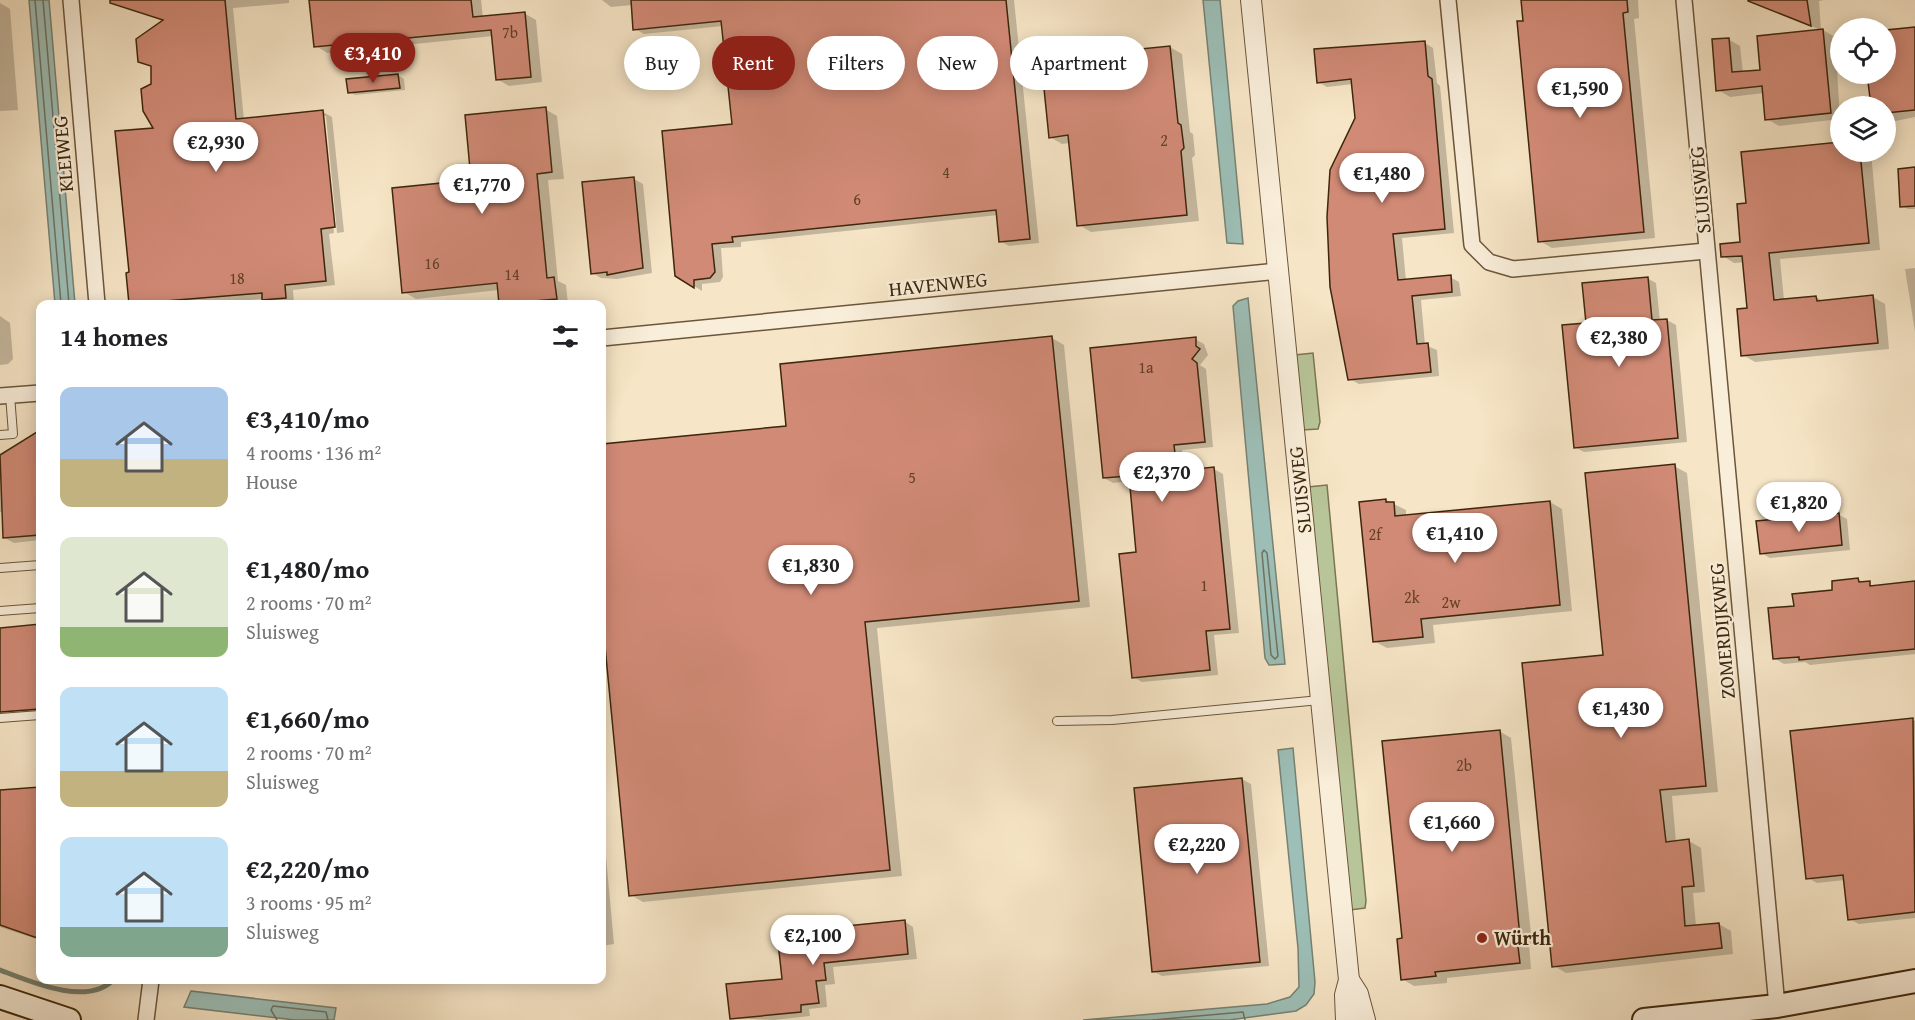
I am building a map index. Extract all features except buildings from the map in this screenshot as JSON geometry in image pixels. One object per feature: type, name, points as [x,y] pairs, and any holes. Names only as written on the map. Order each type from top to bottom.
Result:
[{"type":"main road","points":[[1644,1020],[1777,1006],[1915,981]]},
{"type":"main road","points":[[0,997],[69,1020]]},
{"type":"street","name":"KLEIWEG","points":[[71,0],[97,300]]},
{"type":"street","name":"SLUISWEG","points":[[1251,0],[1349,980],[1344,995],[1346,1020]]},
{"type":"street","name":"SLUISWEG","points":[[1448,0],[1472,245],[1489,262],[1513,269],[1706,251],[1684,0]]},
{"type":"street","name":"ZOMERDIJKWEG","points":[[1706,251],[1777,1006]]},
{"type":"street","name":"HAVENWEG","points":[[606,338],[1278,271]]},
{"type":"street","points":[[5,395],[36,393]]},
{"type":"street","name":"SLUISWEG","points":[[1349,980],[1358,994],[1365,1020]]},
{"type":"street","points":[[146,1020],[150,984]]},
{"type":"lane","points":[[0,435],[14,434],[5,395]]},
{"type":"lane","points":[[0,568],[36,565]]},
{"type":"lane","points":[[0,611],[36,608]]},
{"type":"lane","points":[[1057,721],[1112,720],[1320,700]]},
{"type":"lane","points":[[0,718],[36,714]]},
{"type":"green space","points":[[1313,353],[1320,422],[1318,429],[1302,430],[1295,355]]},
{"type":"green space","points":[[1327,485],[1366,901],[1365,908],[1350,910],[1308,487]]},
{"type":"water","points":[[29,0],[49,0],[75,300],[55,300]]},
{"type":"water","points":[[1203,0],[1220,0],[1243,244],[1227,243]]},
{"type":"water","points":[[1248,298],[1285,664],[1269,665],[1265,658],[1233,306],[1238,301]]},
{"type":"water","points":[[1293,748],[1315,982],[1314,994],[1306,1005],[1296,1011],[1229,1020],[1083,1020],[1267,1004],[1290,997],[1299,987],[1298,948],[1278,750]]},
{"type":"water","points":[[191,991],[336,1008],[334,1020],[295,1020],[184,1007]]},
{"type":"waterway","points":[[0,970],[36,983]]},
{"type":"waterway","points":[[39,984],[73,992],[102,988],[108,984]]},
{"type":"place","name":"Würth","points":[[1482,938]]}]
